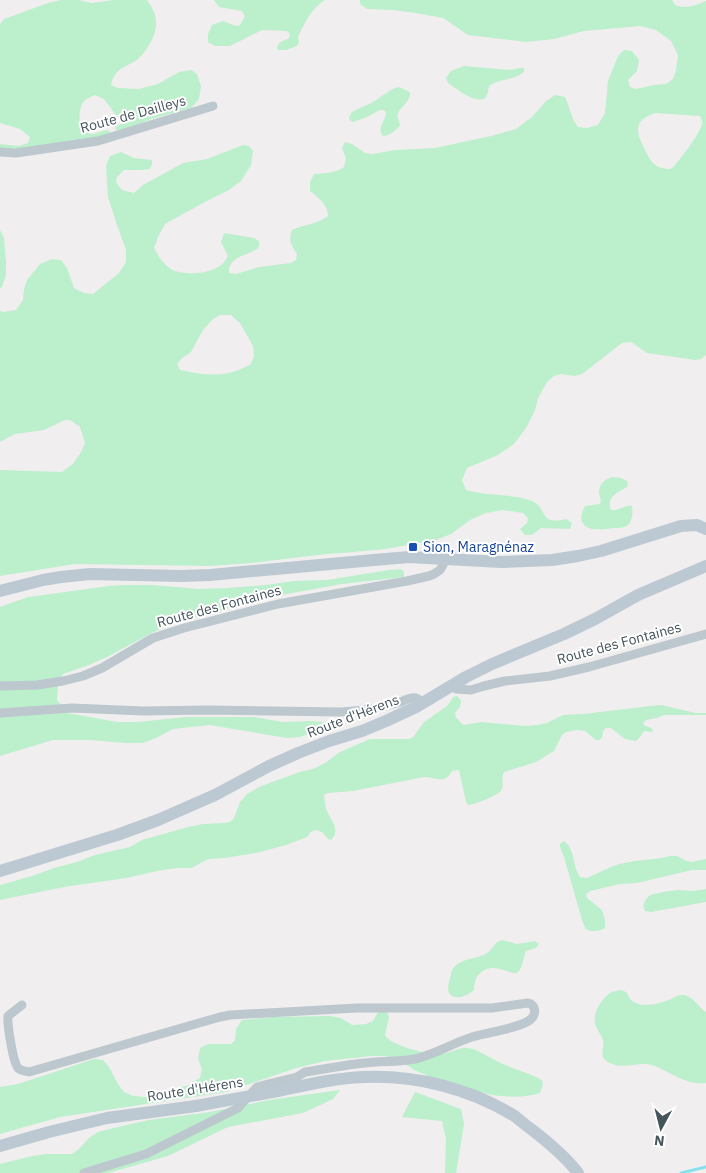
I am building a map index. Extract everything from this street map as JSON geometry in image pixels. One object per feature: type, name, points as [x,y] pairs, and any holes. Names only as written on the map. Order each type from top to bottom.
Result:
[{"type":"main road","points":[[0,590],[43,580],[79,575],[210,575],[409,557],[501,562],[552,560],[595,552],[681,526],[694,525],[706,529]]},
{"type":"main road","name":"Route d'Hérens","points":[[0,871],[117,835],[158,820],[208,798],[298,753],[376,725],[422,704],[466,677],[492,664],[586,624],[646,591],[706,566]]},
{"type":"main road","name":"Route d'Hérens","points":[[0,1146],[107,1118],[196,1106],[278,1091],[294,1083],[364,1077],[413,1079],[472,1094],[515,1116],[553,1146],[578,1173]]},
{"type":"street","name":"Route de Dailleys","points":[[0,152],[16,153],[98,141],[213,106]]},
{"type":"street","name":"Route des Fontaines","points":[[0,686],[36,685],[83,676],[102,668],[153,638],[184,628],[278,604],[429,576],[440,570],[444,558]]},
{"type":"street","name":"Route des Fontaines","points":[[452,686],[456,689],[471,690],[506,681],[550,676],[706,634]]},
{"type":"street","points":[[0,713],[72,708],[340,712],[360,711],[387,706],[410,698],[416,698],[422,704]]},
{"type":"street","points":[[22,1005],[8,1016],[8,1027],[17,1066],[23,1071],[29,1072],[230,1015],[357,1008],[492,1008],[528,1003],[534,1007],[535,1010],[530,1020],[520,1025],[472,1038],[418,1058],[305,1072],[294,1083],[268,1084],[257,1087],[238,1108],[146,1154],[84,1173]]},
{"type":"green space","points":[[61,0],[78,0],[92,3],[114,0],[147,0],[156,18],[156,29],[152,39],[138,59],[118,71],[111,85],[118,88],[139,89],[158,84],[179,72],[191,70],[197,74],[201,86],[199,99],[191,108],[151,119],[122,131],[116,130],[115,127],[130,121],[134,118],[132,115],[116,115],[104,99],[95,95],[85,100],[82,104],[80,123],[84,131],[88,133],[93,134],[108,130],[109,134],[42,154],[14,148],[0,148],[0,144],[19,146],[28,143],[30,137],[20,129],[0,123],[0,24],[4,19]]},
{"type":"green space","points":[[214,0],[325,0],[316,7],[306,21],[298,37],[299,42],[297,46],[286,50],[278,50],[279,43],[289,38],[290,34],[287,31],[262,30],[230,46],[215,46],[208,42],[208,34],[212,25],[223,21],[236,26],[240,25],[245,16],[242,11],[219,7]]},
{"type":"green space","points":[[360,0],[672,0],[675,5],[687,7],[706,1],[706,355],[701,359],[695,360],[647,353],[631,342],[622,343],[582,374],[554,376],[547,382],[538,398],[535,410],[526,428],[514,444],[498,455],[467,468],[462,480],[466,490],[532,501],[541,508],[547,518],[557,521],[566,519],[572,523],[570,529],[541,528],[532,535],[525,535],[520,529],[527,523],[528,518],[523,513],[503,510],[486,513],[470,520],[451,534],[436,540],[385,549],[210,566],[75,564],[0,576],[0,470],[62,472],[73,464],[85,443],[80,427],[70,420],[65,420],[44,430],[15,434],[0,442],[0,311],[16,310],[23,300],[27,280],[40,264],[52,259],[61,260],[67,268],[74,288],[84,293],[93,294],[119,273],[126,262],[126,250],[108,197],[106,166],[110,156],[121,152],[134,158],[152,160],[150,169],[124,170],[117,177],[116,182],[122,190],[134,193],[143,185],[183,163],[207,159],[243,145],[249,146],[253,151],[251,165],[241,181],[229,190],[165,224],[154,248],[171,269],[180,272],[198,273],[216,268],[226,260],[228,256],[221,242],[224,233],[254,238],[259,241],[259,247],[236,259],[230,267],[229,273],[236,274],[259,267],[291,263],[296,260],[297,254],[290,240],[292,230],[328,216],[324,205],[310,191],[310,182],[314,174],[334,172],[344,167],[346,158],[342,148],[345,142],[352,144],[365,153],[372,154],[396,150],[435,148],[491,136],[516,129],[555,95],[565,97],[578,127],[587,128],[598,125],[605,113],[608,81],[618,56],[624,50],[632,51],[639,60],[637,71],[628,80],[630,87],[636,89],[666,84],[673,79],[676,70],[678,55],[671,41],[656,30],[640,26],[584,31],[554,39],[526,42],[468,35],[443,18],[392,10],[367,9],[360,4]],"holes":[[[655,113],[700,116],[702,121],[701,128],[694,140],[671,169],[665,169],[653,163],[640,140],[638,130],[640,122]],[[220,315],[231,315],[240,323],[253,346],[254,356],[251,364],[225,374],[199,374],[180,370],[177,364],[191,352],[203,330],[212,320]]]},
{"type":"green space","points":[[464,66],[510,70],[524,68],[524,72],[516,77],[489,86],[485,98],[481,100],[466,95],[448,83],[446,78],[451,71]]},
{"type":"green space","points":[[399,87],[408,91],[410,96],[398,115],[400,126],[390,134],[383,136],[381,133],[381,127],[386,116],[384,110],[353,122],[349,118],[354,111],[373,102],[392,89]]},
{"type":"green space","points":[[0,230],[4,238],[6,275],[0,288]]},
{"type":"green space","points":[[612,477],[627,481],[628,485],[611,499],[611,510],[632,506],[631,520],[628,525],[622,528],[588,528],[582,520],[585,506],[600,504],[599,492],[601,484]]},
{"type":"green space","points":[[401,569],[404,572],[404,577],[342,584],[265,598],[169,625],[107,657],[63,674],[58,684],[57,700],[68,713],[117,722],[186,717],[254,717],[283,722],[324,722],[328,724],[328,727],[300,737],[287,738],[210,725],[173,729],[143,743],[53,740],[0,756],[0,607],[28,597],[109,586],[152,585],[200,589],[227,588],[294,581],[327,580]]},
{"type":"green space","points":[[457,696],[461,700],[460,707],[455,713],[456,717],[464,725],[481,722],[525,726],[537,725],[547,723],[563,715],[662,705],[696,713],[706,713],[706,715],[664,715],[646,720],[643,723],[644,725],[653,730],[652,732],[644,731],[636,741],[625,739],[611,728],[606,728],[603,731],[602,738],[599,740],[596,740],[585,731],[566,732],[562,735],[554,751],[536,762],[504,772],[503,787],[497,794],[471,805],[468,805],[466,802],[459,770],[452,771],[443,779],[424,777],[353,791],[328,793],[324,795],[326,807],[335,828],[334,836],[331,840],[322,832],[315,830],[307,837],[286,845],[256,853],[209,859],[192,868],[157,871],[0,900],[0,885],[95,855],[130,847],[142,840],[188,827],[230,822],[234,818],[240,802],[247,794],[261,786],[313,769],[340,752],[370,739],[410,739],[424,722],[447,706],[453,697]]},
{"type":"green space","points":[[563,841],[570,848],[580,877],[587,878],[619,864],[670,856],[677,856],[692,862],[706,859],[706,870],[692,870],[637,883],[620,884],[590,891],[586,894],[587,898],[602,910],[605,928],[598,931],[590,931],[585,928],[582,920],[560,847]]},
{"type":"green space","points":[[706,889],[706,902],[651,912],[645,911],[643,906],[650,895],[678,890],[693,891]]},
{"type":"green space","points":[[502,940],[517,944],[535,941],[539,944],[536,948],[526,951],[521,968],[517,973],[489,968],[479,974],[472,992],[461,997],[451,996],[448,991],[448,985],[455,966],[487,953],[497,942]]},
{"type":"green space","points":[[621,990],[626,992],[634,1002],[643,1005],[660,1003],[684,995],[691,998],[706,1012],[706,1083],[685,1080],[652,1065],[620,1066],[606,1061],[602,1053],[603,1040],[596,1025],[595,1015],[598,1006],[607,996],[612,992]]},
{"type":"green space","points":[[378,1012],[387,1012],[389,1017],[385,1035],[401,1046],[417,1051],[440,1054],[462,1048],[481,1052],[503,1064],[542,1080],[543,1085],[540,1093],[510,1097],[477,1092],[416,1071],[392,1058],[372,1056],[325,1061],[296,1068],[226,1092],[60,1117],[0,1134],[0,1087],[18,1084],[94,1059],[103,1060],[124,1092],[133,1096],[145,1097],[189,1085],[200,1078],[202,1069],[198,1059],[200,1048],[208,1044],[231,1044],[235,1040],[236,1029],[242,1020],[274,1017],[330,1016],[341,1018],[352,1025],[366,1024],[373,1021]]},
{"type":"green space","points":[[340,1090],[333,1099],[303,1113],[228,1127],[168,1156],[108,1173],[0,1173],[0,1164],[46,1154],[72,1154],[98,1132],[122,1126],[149,1120],[210,1112],[269,1100]]},
{"type":"green space","points":[[415,1092],[461,1109],[464,1124],[456,1173],[445,1173],[446,1139],[442,1121],[402,1117]]},
{"type":"waterway","points":[[681,1173],[706,1167]]},
{"type":"place","name":"Sion, Maragnénaz","points":[[413,547]]}]
